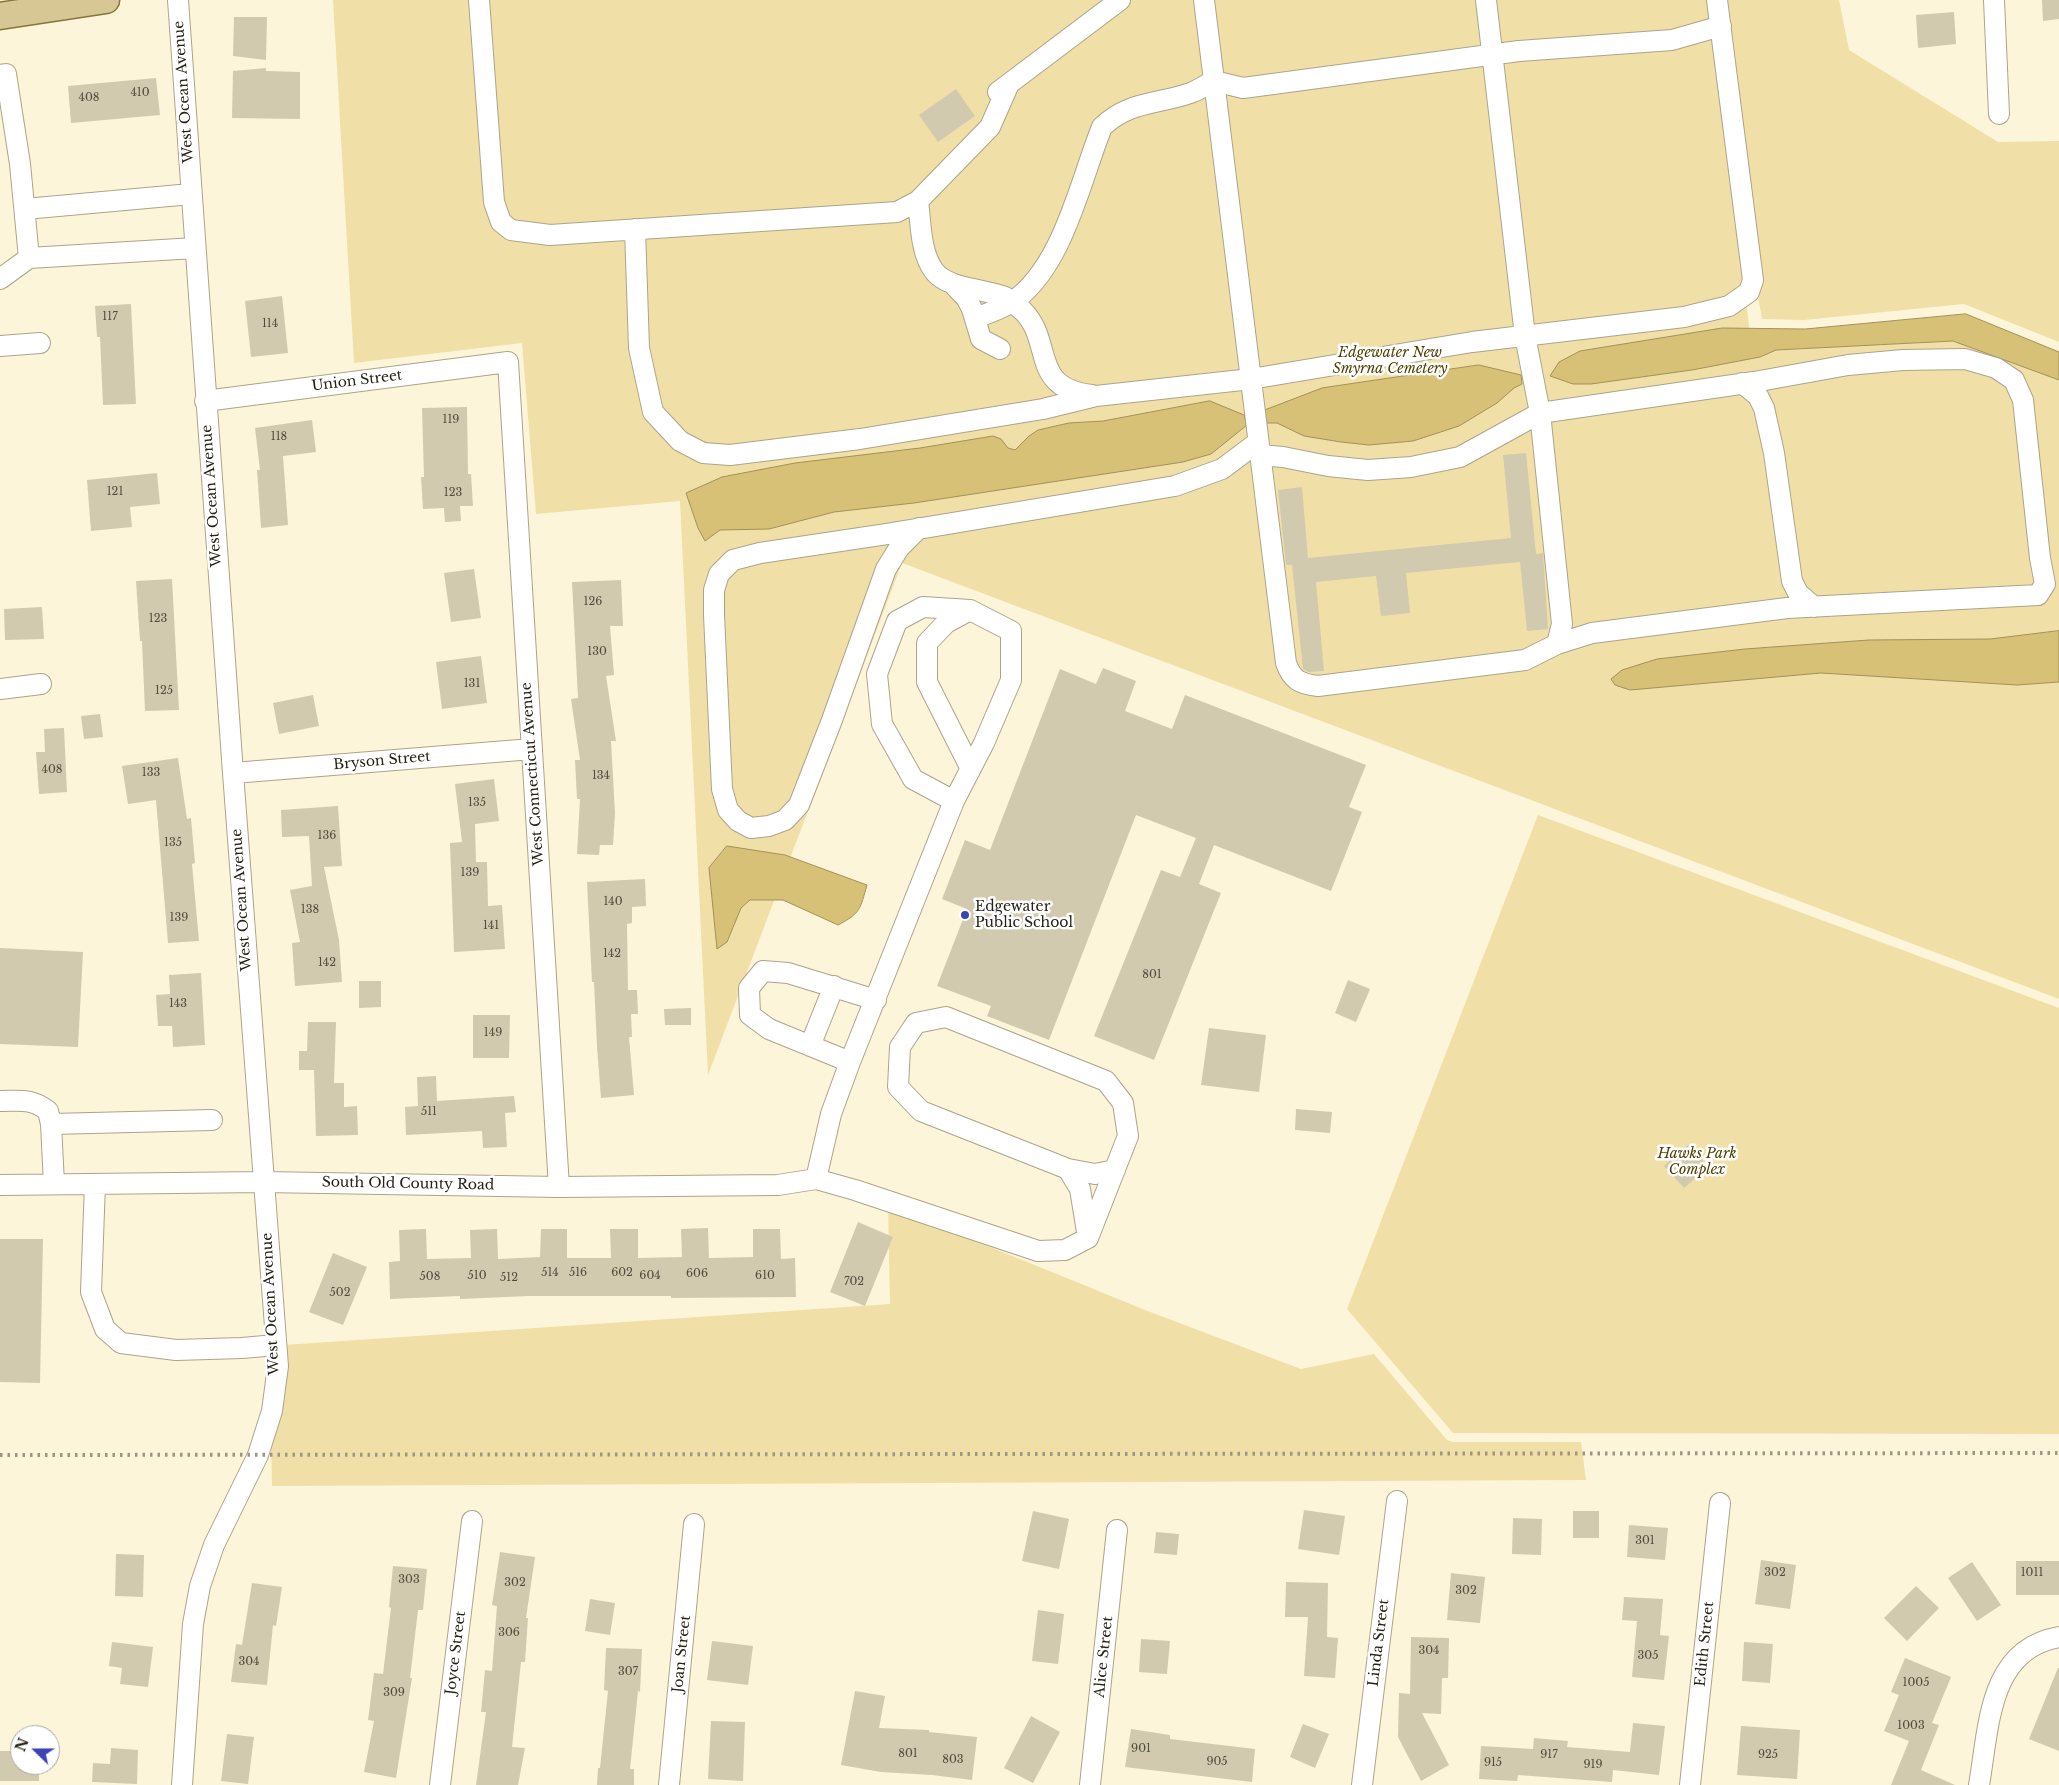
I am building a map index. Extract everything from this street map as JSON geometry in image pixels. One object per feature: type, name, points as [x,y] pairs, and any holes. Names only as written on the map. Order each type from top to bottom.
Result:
[{"type":"main road","points":[[0,16],[106,0]]},
{"type":"street","name":"West Ocean Avenue","points":[[178,0],[205,401],[278,1366],[272,1411],[258,1455],[214,1545],[200,1586],[192,1624],[182,1785]]},
{"type":"street","points":[[479,0],[494,202],[501,222],[511,230],[550,235],[897,212],[918,201],[990,127],[1008,86]]},
{"type":"street","points":[[990,98],[1120,0]]},
{"type":"street","points":[[1204,0],[1259,448],[1286,663],[1295,680],[1304,685],[1318,686],[1525,660],[1557,644],[1592,633],[1775,610],[2038,595],[2045,584],[2040,558],[2023,400],[2014,380],[1996,368],[1965,359],[1903,360],[1848,365],[1540,413],[1460,457],[1411,467],[1368,470],[1328,466],[1283,457],[1259,448]]},
{"type":"street","points":[[1486,0],[1494,54],[1525,336],[1540,413],[1562,624],[1557,644]]},
{"type":"street","points":[[635,229],[639,348],[653,412],[680,441],[703,452],[730,455],[860,440],[1043,409],[1096,396],[1251,379],[1472,342],[1684,317],[1729,306],[1749,292],[1754,280],[1717,0]]},
{"type":"street","points":[[1994,0],[1999,114]]},
{"type":"street","points":[[976,318],[1012,302],[1038,277],[1053,256],[1102,127],[1113,116],[1127,109],[1193,92],[1214,81],[1244,88],[1494,54],[1672,40],[1721,26]]},
{"type":"street","points":[[0,74],[6,74],[20,164],[29,258]]},
{"type":"street","points":[[25,209],[191,194]]},
{"type":"street","points":[[918,201],[927,258],[935,273],[953,284],[967,299],[976,318],[981,339],[1000,349]]},
{"type":"street","points":[[0,279],[29,258],[195,248]]},
{"type":"street","points":[[953,284],[1004,297],[1012,302],[1029,318],[1037,333],[1046,366],[1053,377],[1076,393],[1096,396]]},
{"type":"street","points":[[0,346],[40,343]]},
{"type":"street","name":"Union Street","points":[[205,401],[508,362]]},
{"type":"street","name":"West Connecticut Avenue","points":[[508,362],[559,1187]]},
{"type":"street","points":[[1742,383],[1758,396],[1764,408],[1774,453],[1792,581],[1798,593],[1814,607]]},
{"type":"street","points":[[919,528],[899,548],[886,569],[832,720],[799,805],[785,820],[769,826],[751,828],[738,821],[728,810],[722,789],[714,615],[714,590],[719,574],[732,560],[760,553],[1175,486],[1222,469],[1259,448]]},
{"type":"street","points":[[1775,610],[1786,599],[1792,581]]},
{"type":"street","points":[[954,802],[913,779],[882,724],[877,674],[897,622],[923,607],[970,610],[1011,631],[1011,680],[984,742],[954,802],[850,1062],[831,1114],[816,1179],[855,1190],[1038,1251],[1065,1250],[1088,1238],[1128,1136],[1123,1103],[1106,1081],[946,1017],[916,1023],[900,1047],[898,1087],[921,1112],[1068,1170],[1095,1174],[1114,1170]]},
{"type":"street","points":[[970,610],[946,623],[927,643],[927,682],[970,767]]},
{"type":"street","points":[[1562,624],[1584,636]]},
{"type":"street","points":[[0,689],[41,684]]},
{"type":"street","name":"Bryson Street","points":[[233,773],[532,749]]},
{"type":"street","points":[[850,1062],[770,1030],[750,1015],[749,988],[764,971],[788,973],[876,1000]]},
{"type":"street","points":[[810,1046],[834,986]]},
{"type":"street","points":[[0,1101],[38,1103],[48,1111],[51,1124],[54,1184]]},
{"type":"street","points":[[51,1124],[212,1120]]},
{"type":"street","points":[[1068,1170],[1080,1189],[1088,1238]]},
{"type":"street","name":"South Old County Road","points":[[0,1185],[264,1182],[559,1187],[778,1185],[816,1179]]},
{"type":"street","points":[[95,1184],[92,1292],[105,1329],[121,1343],[176,1350],[276,1345]]},
{"type":"street","name":"Linda Street","points":[[1362,1785],[1397,1501]]},
{"type":"street","name":"Edith Street","points":[[1690,1785],[1720,1503]]},
{"type":"street","name":"Joyce Street","points":[[440,1785],[472,1521]]},
{"type":"street","name":"Joan Street","points":[[669,1785],[694,1524]]},
{"type":"street","name":"Alice Street","points":[[1090,1785],[1117,1530]]},
{"type":"street","points":[[1979,1785],[1993,1703],[2004,1673],[2020,1654],[2046,1640],[2059,1638]]},
{"type":"green space","name":"Edgewater New Smyrna Cemetery","points":[[333,0],[1709,0],[1753,358],[1776,350],[1953,341],[2059,380],[2059,999],[902,563],[708,1075],[680,501],[536,514],[522,343],[354,363]]},
{"type":"green space","points":[[1727,0],[1839,0],[1849,50],[1998,142],[2059,141],[2059,342],[1964,304],[1804,320],[1762,319],[1748,239]]},
{"type":"green space","name":"Hawks Park Complex","points":[[1538,815],[2059,1008],[2059,1434],[1453,1433],[1347,1309]]},
{"type":"green space","points":[[888,1208],[956,1233],[1145,1310],[1301,1369],[1374,1354],[1447,1440],[1453,1442],[1581,1442],[1586,1480],[272,1486],[269,1346],[890,1304]]},
{"type":"shaded area","points":[[1966,314],[2059,352],[2059,380],[1953,341],[1776,350],[1760,357],[1692,370],[1591,384],[1573,384],[1550,376],[1559,362],[1580,351],[1722,328],[1805,329]]},
{"type":"shaded area","points":[[1479,365],[1521,375],[1522,384],[1514,388],[1497,403],[1459,426],[1413,441],[1369,445],[1304,436],[1277,423],[1265,423],[1262,411],[1322,388]]},
{"type":"shaded area","points":[[1210,401],[1244,415],[1247,425],[1211,454],[1183,462],[914,503],[834,512],[769,529],[720,530],[705,541],[698,528],[686,493],[722,477],[795,463],[920,448],[993,436],[1001,439],[1008,448],[1015,450],[1038,430],[1069,423],[1103,421]]},
{"type":"shaded area","points":[[2059,631],[2059,682],[2017,685],[1821,673],[1630,690],[1615,685],[1611,679],[1622,670],[1657,659],[1745,649],[1869,640],[1990,639]]},
{"type":"shaded area","points":[[727,846],[785,855],[867,885],[861,905],[851,917],[838,925],[783,900],[750,900],[741,908],[727,942],[717,949],[709,868]]},
{"type":"building","points":[[2042,0],[2059,0],[2059,19],[2043,21]]},
{"type":"building","points":[[1954,12],[1956,44],[1918,48],[1916,15]]},
{"type":"building","points":[[234,17],[267,17],[266,60],[233,56]]},
{"type":"building","points":[[266,68],[266,71],[300,72],[300,119],[232,118],[233,71]]},
{"type":"building","points":[[156,78],[160,115],[71,123],[68,86]]},
{"type":"building","points":[[956,89],[975,116],[938,142],[919,115]]},
{"type":"building","points":[[282,296],[288,353],[251,357],[245,301]]},
{"type":"building","points":[[131,304],[136,404],[103,405],[100,337],[97,337],[95,306]]},
{"type":"building","points":[[467,407],[468,474],[471,474],[473,506],[460,506],[461,521],[445,522],[444,508],[423,509],[421,477],[424,477],[422,408]]},
{"type":"building","points":[[312,420],[316,452],[283,456],[288,525],[261,528],[257,470],[260,470],[255,428]]},
{"type":"building","points":[[1526,453],[1536,554],[1543,553],[1548,629],[1527,631],[1520,562],[1406,573],[1410,613],[1381,616],[1376,576],[1316,582],[1324,671],[1308,672],[1303,669],[1292,565],[1286,565],[1278,490],[1302,487],[1308,558],[1511,538],[1503,455]]},
{"type":"building","points":[[157,473],[160,504],[130,507],[132,527],[91,531],[87,480]]},
{"type":"building","points":[[474,569],[481,618],[451,622],[444,573]]},
{"type":"building","points":[[172,579],[179,710],[145,711],[142,641],[140,641],[136,581]]},
{"type":"building","points":[[621,580],[623,626],[610,626],[614,675],[606,676],[616,741],[611,741],[615,813],[613,845],[600,845],[599,855],[577,854],[580,799],[577,799],[575,760],[580,760],[571,699],[578,698],[572,582]]},
{"type":"building","points":[[42,607],[44,639],[5,640],[4,609]]},
{"type":"building","points":[[481,656],[487,703],[442,709],[436,662]]},
{"type":"building","points":[[1103,668],[1136,681],[1125,711],[1172,729],[1185,695],[1366,765],[1349,807],[1362,812],[1331,891],[1214,845],[1199,884],[1221,893],[1154,1060],[1094,1036],[1161,870],[1180,877],[1196,838],[1136,815],[1049,1040],[987,1016],[991,1006],[937,986],[967,909],[942,899],[965,840],[990,850],[1060,669],[1096,684]]},
{"type":"building","points":[[313,695],[319,726],[279,734],[273,703]]},
{"type":"building","points":[[100,714],[103,737],[84,739],[81,716]]},
{"type":"building","points":[[64,728],[67,792],[39,794],[36,752],[45,752],[44,729]]},
{"type":"building","points":[[178,758],[187,819],[191,818],[195,863],[192,864],[199,941],[168,943],[156,800],[128,804],[122,766]]},
{"type":"building","points":[[494,779],[499,821],[475,824],[476,862],[487,862],[488,906],[502,905],[505,949],[454,952],[450,843],[462,842],[455,784]]},
{"type":"building","points":[[338,806],[342,866],[324,867],[339,940],[342,982],[295,986],[292,943],[300,942],[290,890],[312,886],[309,836],[282,837],[281,810]]},
{"type":"building","points":[[645,879],[646,906],[632,907],[632,923],[627,924],[628,990],[637,990],[638,1014],[631,1014],[632,1037],[629,1037],[634,1095],[601,1098],[587,882]]},
{"type":"building","points":[[0,948],[83,952],[78,1047],[0,1044]]},
{"type":"building","points":[[201,973],[205,1045],[173,1047],[172,1026],[158,1026],[156,995],[170,994],[169,975]]},
{"type":"building","points":[[1348,980],[1370,989],[1356,1022],[1335,1013]]},
{"type":"building","points":[[359,981],[381,981],[381,1007],[359,1008]]},
{"type":"building","points":[[691,1008],[691,1025],[665,1025],[664,1009]]},
{"type":"building","points":[[473,1015],[510,1015],[509,1058],[473,1058]]},
{"type":"building","points":[[308,1022],[336,1022],[334,1083],[344,1083],[344,1107],[357,1106],[358,1135],[316,1136],[314,1070],[299,1070],[299,1051],[307,1051]]},
{"type":"building","points":[[1209,1028],[1266,1035],[1259,1092],[1201,1085]]},
{"type":"building","points":[[436,1076],[437,1101],[514,1096],[516,1112],[505,1113],[507,1147],[483,1148],[482,1131],[406,1135],[405,1107],[418,1106],[417,1077]]},
{"type":"building","points":[[1296,1109],[1332,1112],[1330,1133],[1295,1130]]},
{"type":"building","points":[[1689,1144],[1708,1167],[1684,1188],[1664,1166]]},
{"type":"building","points":[[858,1222],[893,1237],[865,1306],[830,1292]]},
{"type":"building","points":[[708,1228],[709,1258],[753,1257],[753,1229],[780,1229],[781,1259],[795,1258],[796,1297],[529,1296],[460,1299],[460,1296],[390,1299],[389,1262],[400,1261],[399,1230],[426,1229],[427,1259],[471,1258],[470,1230],[497,1229],[498,1259],[540,1257],[541,1229],[567,1229],[567,1258],[611,1258],[610,1229],[638,1229],[638,1258],[682,1257],[681,1229]]},
{"type":"building","points":[[0,1239],[43,1239],[40,1383],[0,1382]]},
{"type":"building","points":[[333,1253],[367,1267],[343,1325],[309,1312]]},
{"type":"building","points":[[1304,1510],[1345,1516],[1339,1555],[1298,1549]]},
{"type":"building","points":[[1033,1511],[1069,1519],[1059,1569],[1022,1561]]},
{"type":"building","points":[[1573,1511],[1599,1511],[1599,1538],[1573,1538]]},
{"type":"building","points":[[1513,1518],[1542,1519],[1541,1555],[1512,1554]]},
{"type":"building","points":[[1629,1525],[1668,1528],[1665,1560],[1627,1557]]},
{"type":"building","points":[[1156,1532],[1179,1534],[1177,1555],[1154,1553]]},
{"type":"building","points":[[500,1552],[535,1557],[526,1618],[528,1618],[525,1662],[521,1662],[512,1747],[525,1748],[518,1785],[476,1785],[486,1712],[481,1712],[485,1670],[492,1671],[497,1606],[492,1605]]},
{"type":"building","points":[[116,1554],[144,1555],[143,1597],[115,1596]]},
{"type":"building","points":[[1761,1560],[1796,1565],[1790,1609],[1755,1604]]},
{"type":"building","points":[[2016,1561],[2059,1561],[2059,1595],[2016,1595]]},
{"type":"building","points":[[1972,1562],[2001,1605],[1977,1621],[1948,1578]]},
{"type":"building","points":[[393,1566],[427,1569],[423,1610],[418,1610],[410,1678],[412,1678],[396,1778],[364,1772],[374,1721],[368,1720],[374,1673],[383,1674],[391,1608],[389,1607]]},
{"type":"building","points":[[1451,1573],[1485,1577],[1480,1623],[1447,1620]]},
{"type":"building","points":[[1286,1582],[1328,1583],[1327,1637],[1338,1638],[1335,1678],[1304,1676],[1308,1617],[1285,1617]]},
{"type":"building","points":[[252,1583],[282,1587],[276,1626],[273,1625],[267,1685],[231,1682],[236,1644],[242,1645]]},
{"type":"building","points":[[1916,1586],[1939,1608],[1907,1641],[1884,1618]]},
{"type":"building","points":[[1624,1597],[1663,1599],[1660,1635],[1669,1636],[1664,1680],[1632,1677],[1637,1621],[1622,1620]]},
{"type":"building","points":[[590,1599],[615,1603],[610,1635],[585,1631]]},
{"type":"building","points":[[1038,1610],[1064,1614],[1058,1664],[1032,1661]]},
{"type":"building","points":[[1411,1637],[1449,1638],[1448,1678],[1442,1678],[1441,1714],[1422,1713],[1449,1765],[1421,1781],[1398,1737],[1399,1693],[1410,1694]]},
{"type":"building","points":[[1141,1639],[1170,1641],[1167,1674],[1139,1672]]},
{"type":"building","points":[[712,1641],[753,1646],[748,1685],[707,1680]]},
{"type":"building","points":[[112,1642],[153,1647],[148,1687],[120,1684],[122,1668],[109,1666]]},
{"type":"building","points":[[1744,1642],[1773,1644],[1770,1683],[1742,1681]]},
{"type":"building","points":[[606,1648],[642,1649],[640,1692],[638,1691],[630,1769],[634,1769],[634,1785],[597,1785],[608,1691],[604,1690]]},
{"type":"building","points":[[1905,1658],[1951,1677],[1932,1723],[1939,1725],[1921,1770],[1955,1785],[1891,1785],[1909,1741],[1884,1731],[1899,1695],[1891,1692]]},
{"type":"building","points":[[2059,1668],[2059,1751],[2029,1739]]},
{"type":"building","points":[[855,1691],[885,1696],[879,1728],[929,1730],[929,1732],[977,1737],[972,1780],[881,1772],[841,1765]]},
{"type":"building","points":[[1031,1716],[1060,1732],[1033,1783],[1004,1768]]},
{"type":"building","points":[[711,1721],[745,1722],[743,1781],[708,1779]]},
{"type":"building","points":[[1633,1723],[1665,1726],[1659,1775],[1613,1770],[1612,1782],[1518,1775],[1517,1781],[1479,1779],[1481,1746],[1533,1749],[1534,1738],[1568,1741],[1567,1747],[1630,1752]]},
{"type":"building","points":[[1303,1724],[1329,1734],[1315,1768],[1290,1757]]},
{"type":"building","points":[[1741,1726],[1800,1730],[1797,1779],[1737,1775]]},
{"type":"building","points":[[1131,1729],[1170,1735],[1170,1739],[1255,1749],[1252,1782],[1125,1767]]},
{"type":"building","points":[[227,1734],[254,1737],[248,1784],[221,1781]]},
{"type":"building","points":[[111,1748],[138,1750],[137,1784],[92,1782],[93,1763],[110,1764]]},
{"type":"building","points":[[0,1751],[10,1751],[10,1775],[39,1775],[39,1781],[0,1781]]},
{"type":"railway","points":[[0,1455],[2059,1453]]},
{"type":"place","name":"Edgewater Public School","points":[[965,915]]}]
